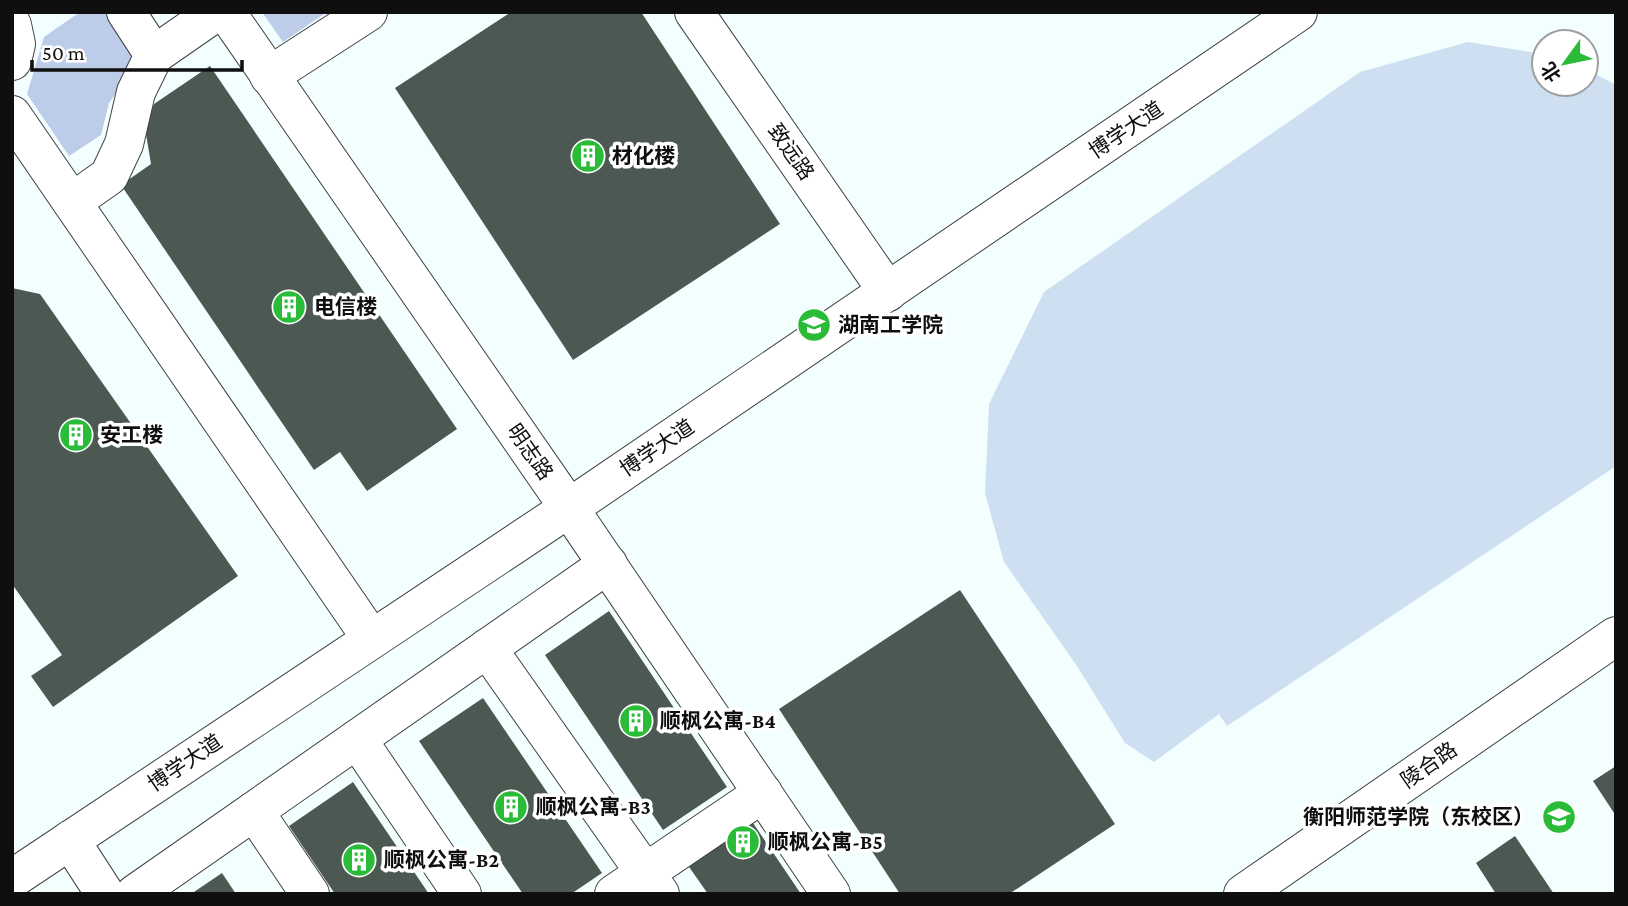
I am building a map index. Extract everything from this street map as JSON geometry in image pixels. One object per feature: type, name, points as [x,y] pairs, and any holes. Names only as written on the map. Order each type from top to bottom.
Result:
[{"type":"street","points":[[126,12],[154,55]]},
{"type":"street","points":[[72,202],[109,176],[124,144],[136,92],[154,55],[216,12]]},
{"type":"street","name":"明志路","points":[[226,12],[608,564],[831,894]]},
{"type":"street","points":[[269,76],[368,12]]},
{"type":"street","name":"致远路","points":[[694,12],[888,292]]},
{"type":"street","name":"博学大道","points":[[12,879],[569,508],[1298,12]]},
{"type":"street","points":[[12,25],[16,44],[12,61]]},
{"type":"street","points":[[12,115],[371,638]]},
{"type":"street","points":[[135,894],[608,564]]},
{"type":"street","name":"陵合路","points":[[1243,894],[1616,636]]},
{"type":"street","points":[[488,649],[652,883]]},
{"type":"street","name":"陵合路","points":[[1283,894],[1616,665]]},
{"type":"street","points":[[357,739],[461,894]]},
{"type":"street","points":[[614,894],[652,883],[763,793]]},
{"type":"street","points":[[254,811],[310,894]]},
{"type":"street","points":[[70,840],[105,894]]},
{"type":"street","points":[[12,888],[16,894]]},
{"type":"shaded area","points":[[80,12],[108,12],[140,58],[109,103],[101,135],[69,156],[27,94],[44,37]]},
{"type":"shaded area","points":[[262,12],[327,12],[283,42]]},
{"type":"shaded area","points":[[1468,42],[1530,52],[1530,98],[1600,98],[1600,76],[1616,85],[1616,466],[1227,726],[1219,714],[1154,762],[1125,743],[1077,666],[1004,562],[985,493],[989,404],[1044,292],[1360,72]]},
{"type":"building","name":"材化楼","points":[[511,12],[641,12],[780,224],[573,360],[395,88]]},
{"type":"building","name":"电信楼","points":[[210,66],[457,429],[367,491],[340,452],[314,470],[121,185],[151,164],[145,128],[154,104]]},
{"type":"building","name":"安工楼","points":[[12,288],[40,294],[238,576],[53,707],[31,676],[62,655],[12,584]]},
{"type":"building","points":[[960,590],[1115,824],[1009,894],[900,894],[779,709]]},
{"type":"building","name":"顺枫公寓-B4","points":[[609,611],[727,787],[663,830],[545,655]]},
{"type":"building","name":"顺枫公寓-B3","points":[[483,698],[602,873],[571,894],[523,894],[419,741]]},
{"type":"building","points":[[1616,766],[1616,816],[1593,781]]},
{"type":"building","name":"顺枫公寓-B2","points":[[353,782],[429,894],[335,894],[289,826]]},
{"type":"building","name":"顺枫公寓-B5","points":[[751,820],[801,894],[708,894],[687,864]]},
{"type":"building","points":[[1515,836],[1554,894],[1496,894],[1476,863]]},
{"type":"building","points":[[222,873],[236,894],[191,894]]},
{"type":"place","name":"材化楼","points":[[588,156]]},
{"type":"place","name":"电信楼","points":[[289,307]]},
{"type":"place","name":"湖南工学院","points":[[814,325]]},
{"type":"place","name":"安工楼","points":[[76,435]]},
{"type":"place","name":"顺枫公寓-B4","points":[[636,721]]},
{"type":"place","name":"顺枫公寓-B3","points":[[511,807]]},
{"type":"place","name":"衡阳师范学院（东校区）","points":[[1559,817]]},
{"type":"place","name":"顺枫公寓-B5","points":[[743,842]]},
{"type":"place","name":"顺枫公寓-B2","points":[[359,860]]}]
